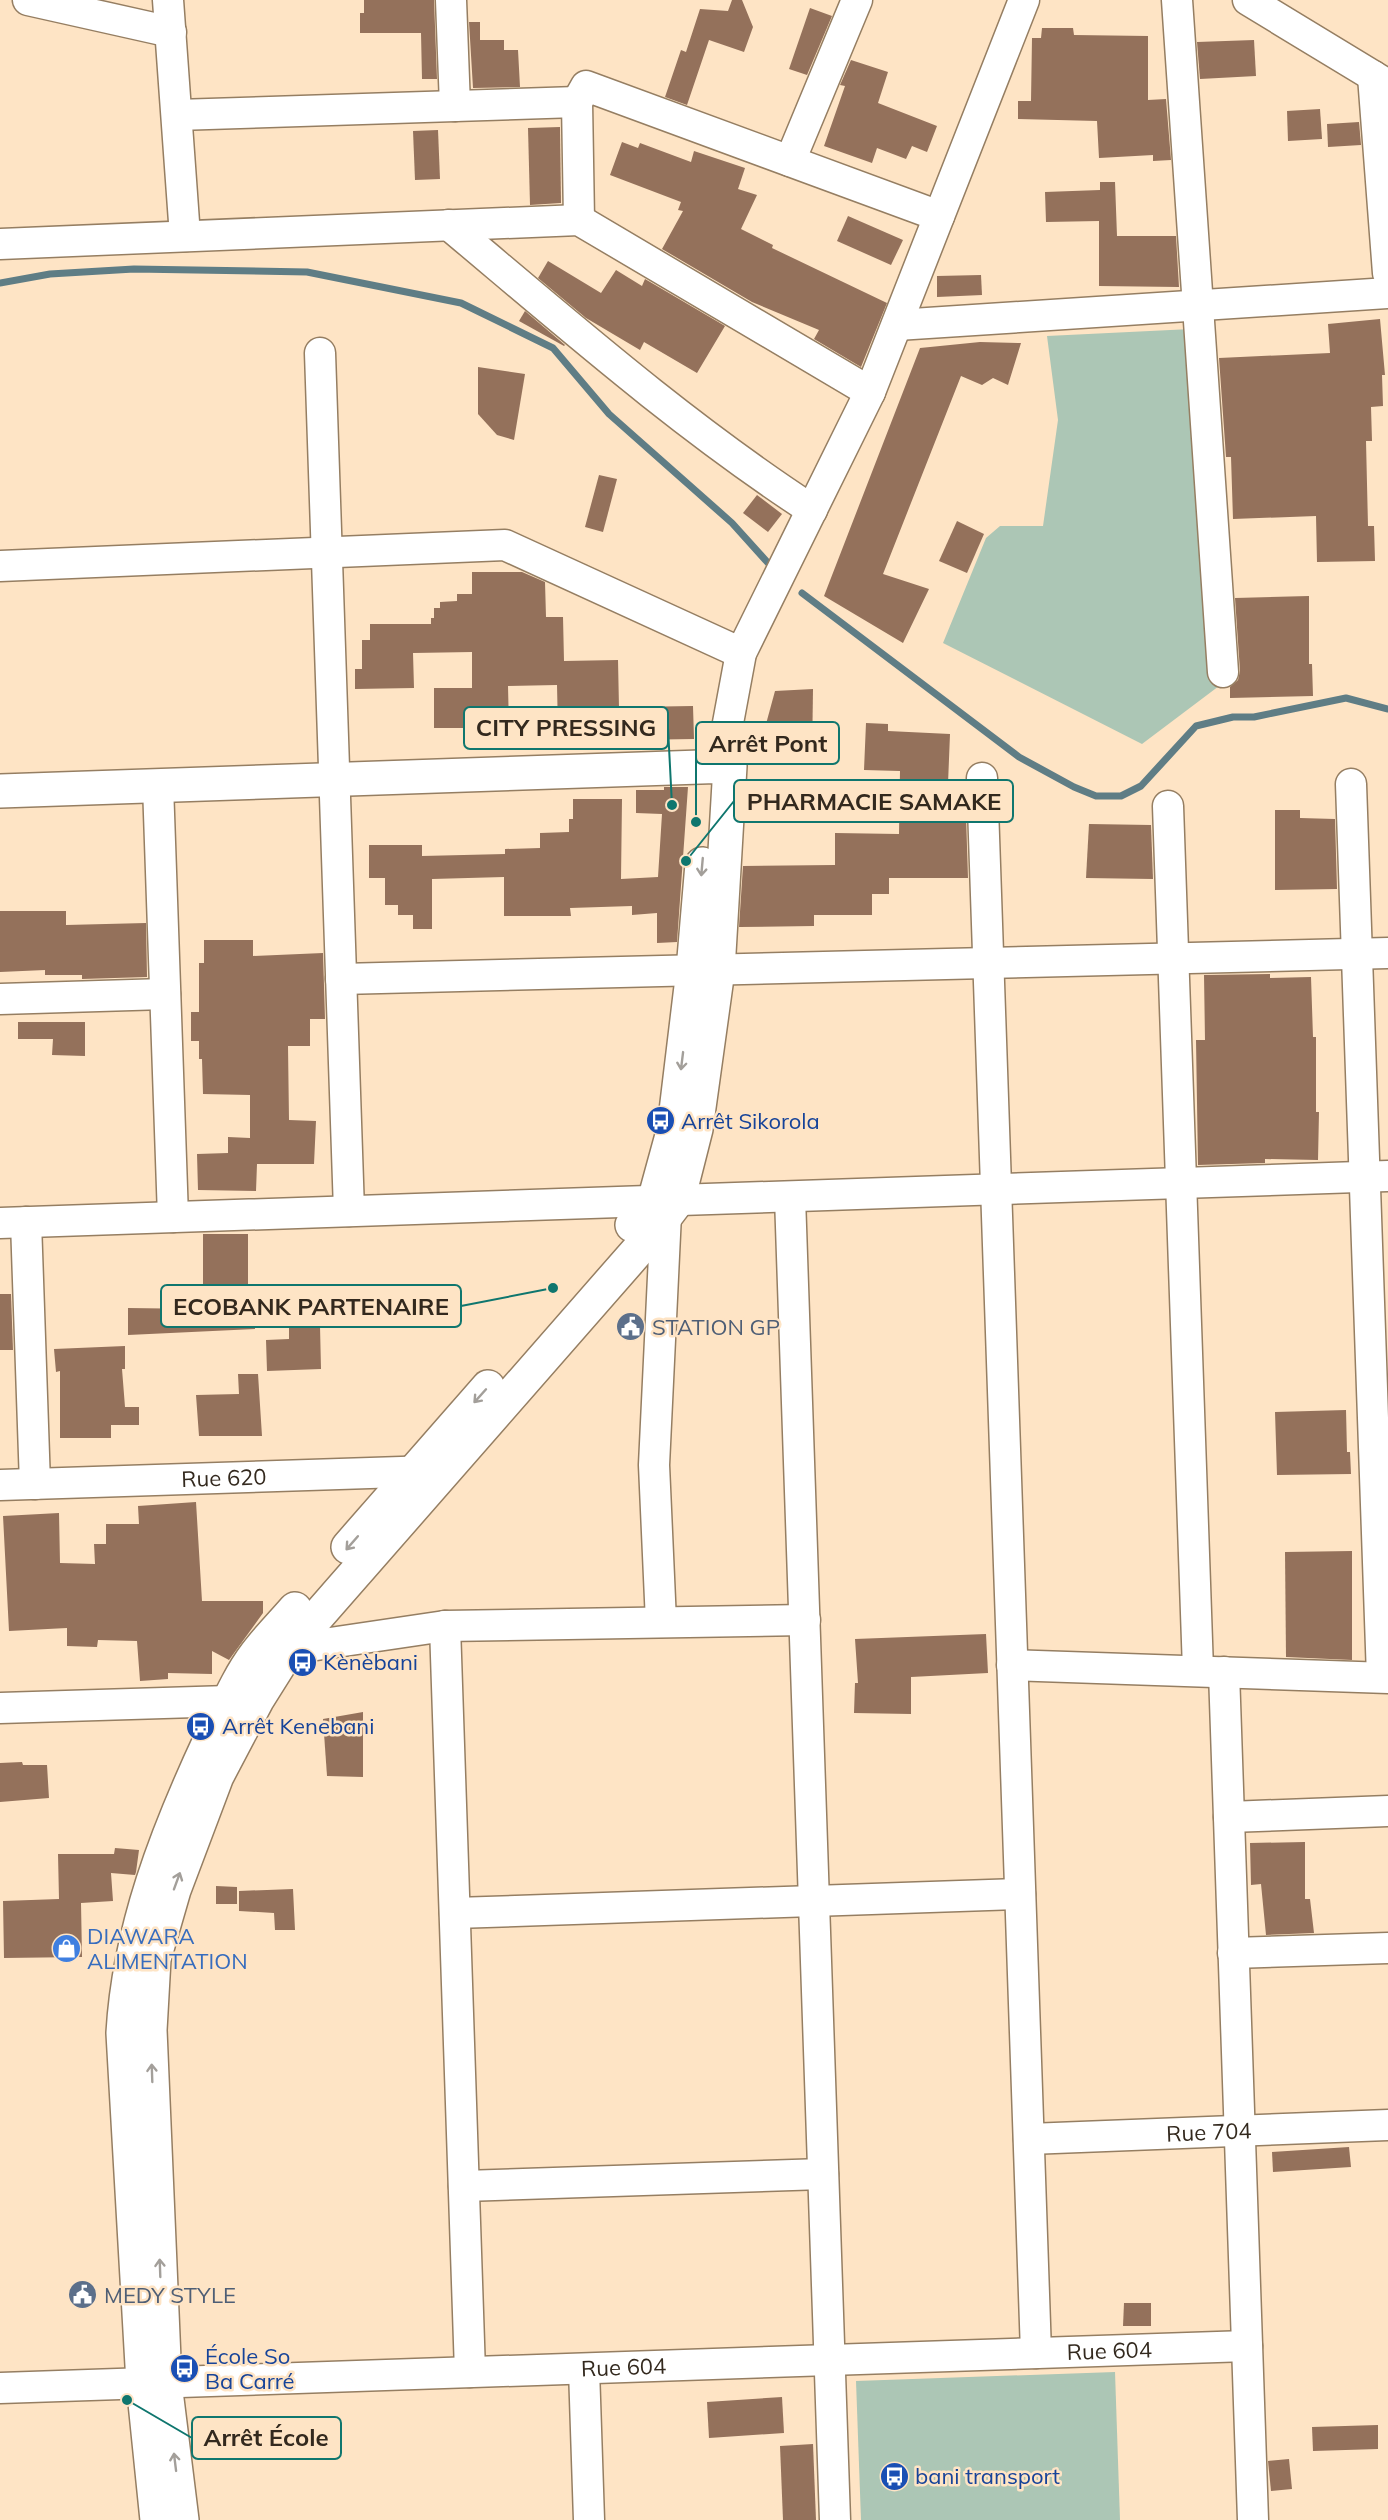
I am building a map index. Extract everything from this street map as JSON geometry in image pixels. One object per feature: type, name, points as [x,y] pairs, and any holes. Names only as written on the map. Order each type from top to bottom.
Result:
[{"type":"main road","points":[[0,791],[720,766],[706,970],[674,1128],[666,1205],[653,1233],[289,1648],[257,1700],[217,1776],[174,1890],[154,1959],[150,2030],[158,2520]]},
{"type":"main road","points":[[182,2520],[154,2383],[123,2033],[125,1991],[133,1948],[176,1818],[229,1701],[255,1654],[643,1210],[666,1205]]},
{"type":"street","points":[[28,0],[171,32]]},
{"type":"street","points":[[168,0],[185,236]]},
{"type":"street","points":[[451,0],[455,105]]},
{"type":"street","points":[[790,161],[857,0]]},
{"type":"street","points":[[720,766],[741,653],[870,392],[1024,0]]},
{"type":"street","points":[[1177,0],[1223,672]]},
{"type":"street","points":[[1248,0],[1380,80],[1388,273]]},
{"type":"street","points":[[579,220],[577,102],[586,86],[939,216]]},
{"type":"street","points":[[177,115],[577,102]]},
{"type":"street","points":[[0,244],[579,220],[870,392]]},
{"type":"street","points":[[449,225],[617,366],[749,469],[812,510]]},
{"type":"street","points":[[897,326],[1388,293]]},
{"type":"street","points":[[320,353],[349,1211]]},
{"type":"street","points":[[0,566],[506,545],[741,653]]},
{"type":"street","points":[[982,778],[1036,2353]]},
{"type":"street","points":[[1012,1665],[1385,1678],[1376,1177],[1357,953],[1351,784]]},
{"type":"street","points":[[158,785],[173,1217]]},
{"type":"street","points":[[1168,806],[1181,1183],[1211,1671],[1229,1817],[1253,2520]]},
{"type":"street","points":[[341,979],[1388,953]]},
{"type":"street","points":[[0,999],[165,994]]},
{"type":"street","points":[[35,1484],[13,1223],[349,1211],[666,1205],[790,1197],[1376,1177]]},
{"type":"street","points":[[790,1197],[835,2520]]},
{"type":"street","points":[[661,1622],[654,1465],[666,1205]]},
{"type":"street","name":"Rue 620","points":[[0,1485],[446,1470]]},
{"type":"street","points":[[255,1654],[445,1626],[805,1620]]},
{"type":"street","points":[[445,1626],[470,2372]]},
{"type":"street","points":[[0,1708],[229,1701]]},
{"type":"street","points":[[1229,1817],[1388,1811]]},
{"type":"street","points":[[455,1913],[1020,1894]]},
{"type":"street","points":[[1233,1953],[1388,1948]]},
{"type":"street","name":"Rue 704","points":[[1029,2139],[1388,2125]]},
{"type":"street","points":[[464,2186],[823,2174]]},
{"type":"street","name":"Rue 604","points":[[0,2388],[1247,2346]]},
{"type":"street","points":[[584,2369],[589,2520]]},
{"type":"green space","points":[[1191,329],[1219,686],[1142,744],[943,643],[986,538],[1000,526],[1043,526],[1058,420],[1047,336]]},
{"type":"green space","points":[[1115,2372],[1120,2520],[861,2520],[856,2381]]},
{"type":"building","points":[[364,0],[434,0],[437,79],[422,79],[421,33],[360,33],[360,13],[364,13]]},
{"type":"building","points":[[732,0],[742,0],[753,27],[744,52],[709,40],[687,105],[665,97],[681,50],[686,52],[700,9],[728,11]]},
{"type":"building","points":[[810,8],[832,16],[807,75],[789,69]]},
{"type":"building","points":[[469,22],[480,22],[480,40],[504,40],[504,50],[518,50],[520,87],[473,88]]},
{"type":"building","points":[[1042,28],[1073,28],[1074,35],[1148,36],[1148,100],[1166,99],[1171,160],[1153,161],[1153,155],[1099,158],[1097,121],[1018,119],[1018,101],[1031,101],[1032,38],[1041,38]]},
{"type":"building","points":[[1254,40],[1256,76],[1200,79],[1197,42]]},
{"type":"building","points":[[851,60],[888,72],[878,103],[937,126],[927,152],[912,146],[906,159],[877,148],[872,163],[824,146],[845,86],[840,85]]},
{"type":"building","points":[[1320,109],[1322,139],[1288,141],[1287,111]]},
{"type":"building","points":[[1359,122],[1361,145],[1328,147],[1327,124]]},
{"type":"building","points":[[560,127],[561,203],[530,205],[528,128]]},
{"type":"building","points":[[438,130],[440,179],[415,180],[413,131]]},
{"type":"building","points":[[622,142],[638,148],[640,143],[691,162],[694,151],[745,168],[738,189],[757,195],[741,229],[773,245],[772,248],[887,303],[861,367],[814,339],[819,330],[752,302],[662,249],[683,211],[678,210],[681,202],[610,175]]},
{"type":"building","points":[[1100,182],[1115,182],[1117,236],[1176,236],[1179,287],[1099,286],[1099,221],[1046,222],[1045,192],[1100,190]]},
{"type":"building","points":[[848,216],[903,240],[891,265],[837,241]]},
{"type":"building","points":[[548,261],[601,293],[616,270],[642,286],[645,279],[725,326],[697,373],[644,342],[640,350],[586,318],[538,278]]},
{"type":"building","points":[[981,275],[982,295],[937,297],[937,276]]},
{"type":"building","points":[[525,311],[565,345],[519,321]]},
{"type":"building","points":[[1380,319],[1385,375],[1382,375],[1383,406],[1371,407],[1372,441],[1366,441],[1368,526],[1374,526],[1375,561],[1317,562],[1316,516],[1233,519],[1231,457],[1226,457],[1219,358],[1330,353],[1328,324]]},
{"type":"building","points":[[980,342],[1021,343],[1008,385],[993,378],[982,385],[961,376],[883,574],[929,589],[903,643],[824,596],[920,348]]},
{"type":"building","points":[[478,367],[525,374],[514,440],[497,435],[478,414]]},
{"type":"building","points":[[599,475],[617,479],[603,532],[585,527]]},
{"type":"building","points":[[757,495],[782,514],[768,532],[743,513]]},
{"type":"building","points":[[957,521],[984,534],[967,573],[939,561]]},
{"type":"building","points":[[472,572],[522,572],[545,582],[546,617],[563,617],[564,661],[618,660],[619,708],[577,708],[577,731],[558,731],[557,685],[508,686],[509,728],[434,728],[434,688],[472,688],[472,652],[413,653],[414,688],[355,689],[355,669],[362,669],[362,640],[370,640],[370,624],[431,624],[431,618],[434,618],[434,608],[440,608],[440,602],[457,601],[457,594],[472,594]]},
{"type":"building","points":[[1309,596],[1309,664],[1312,664],[1313,696],[1230,698],[1230,687],[1238,680],[1240,671],[1235,598]]},
{"type":"building","points":[[813,689],[812,758],[757,757],[775,691]]},
{"type":"building","points":[[693,706],[694,739],[631,740],[631,707]]},
{"type":"building","points":[[866,723],[888,724],[888,731],[950,734],[948,784],[965,784],[968,878],[889,878],[889,894],[872,894],[872,915],[814,915],[814,926],[739,927],[743,866],[835,865],[835,833],[899,834],[900,771],[864,770]]},
{"type":"building","points":[[664,787],[688,787],[677,942],[657,943],[657,913],[632,915],[632,906],[570,908],[571,916],[504,916],[504,877],[432,879],[432,929],[413,929],[413,915],[398,915],[398,905],[385,905],[385,878],[369,878],[369,845],[422,845],[422,856],[505,854],[505,849],[540,848],[540,833],[569,832],[569,819],[573,819],[573,799],[622,799],[621,879],[658,877],[662,814],[636,813],[636,790],[664,790]]},
{"type":"building","points":[[1275,810],[1300,810],[1300,818],[1335,819],[1337,889],[1275,890]]},
{"type":"building","points":[[1089,824],[1151,825],[1153,879],[1086,878]]},
{"type":"building","points":[[0,911],[66,911],[66,925],[146,923],[147,977],[82,979],[82,975],[45,975],[45,970],[0,972]]},
{"type":"building","points":[[204,940],[253,940],[253,956],[323,953],[325,1019],[310,1019],[310,1046],[288,1046],[289,1120],[316,1121],[314,1164],[257,1164],[256,1191],[198,1190],[197,1154],[228,1153],[228,1137],[250,1138],[250,1095],[203,1094],[199,1041],[191,1041],[191,1012],[199,1012],[199,963],[204,963]]},
{"type":"building","points":[[1270,974],[1270,978],[1311,977],[1313,1037],[1316,1037],[1316,1112],[1319,1112],[1318,1160],[1265,1159],[1265,1163],[1198,1165],[1196,1040],[1205,1040],[1204,975]]},
{"type":"building","points":[[18,1022],[85,1022],[85,1056],[52,1055],[53,1039],[18,1039]]},
{"type":"building","points":[[203,1234],[248,1234],[248,1310],[254,1310],[255,1329],[128,1335],[128,1308],[203,1309]]},
{"type":"building","points":[[0,1294],[11,1294],[13,1350],[0,1350]]},
{"type":"building","points":[[308,1297],[361,1297],[361,1323],[323,1322],[323,1326],[320,1326],[321,1369],[267,1371],[266,1340],[289,1339],[289,1299],[308,1299]]},
{"type":"building","points":[[125,1346],[125,1369],[122,1369],[125,1407],[139,1407],[139,1425],[111,1425],[111,1438],[60,1438],[60,1371],[56,1372],[54,1349]]},
{"type":"building","points":[[238,1374],[258,1374],[262,1436],[199,1436],[196,1395],[239,1394]]},
{"type":"building","points":[[1346,1410],[1347,1452],[1350,1452],[1351,1474],[1277,1475],[1275,1412]]},
{"type":"building","points":[[196,1502],[202,1601],[263,1601],[263,1613],[229,1660],[212,1651],[212,1674],[168,1673],[168,1679],[140,1681],[137,1641],[98,1640],[97,1647],[67,1646],[67,1628],[9,1631],[3,1516],[59,1513],[60,1563],[95,1564],[94,1544],[106,1544],[106,1524],[139,1524],[138,1506]]},
{"type":"building","points":[[1352,1551],[1352,1660],[1286,1657],[1285,1552]]},
{"type":"building","points":[[986,1634],[988,1673],[911,1677],[911,1714],[854,1713],[855,1683],[858,1683],[855,1639]]},
{"type":"building","points":[[363,1712],[363,1777],[327,1776],[323,1719]]},
{"type":"building","points":[[22,1762],[23,1765],[47,1765],[49,1798],[0,1802],[0,1763]]},
{"type":"building","points":[[1305,1842],[1305,1899],[1310,1899],[1314,1933],[1266,1935],[1261,1884],[1251,1885],[1250,1843]]},
{"type":"building","points":[[115,1848],[139,1850],[136,1872],[135,1875],[111,1873],[113,1901],[81,1903],[82,1957],[4,1958],[3,1901],[59,1899],[58,1854],[114,1854]]},
{"type":"building","points":[[216,1886],[237,1887],[237,1904],[216,1904]]},
{"type":"building","points":[[293,1889],[295,1930],[275,1930],[274,1913],[239,1911],[239,1891]]},
{"type":"building","points":[[1349,2147],[1351,2167],[1273,2172],[1272,2152]]},
{"type":"building","points":[[1124,2303],[1151,2303],[1151,2326],[1123,2326]]},
{"type":"building","points":[[782,2397],[784,2433],[709,2438],[707,2402]]},
{"type":"building","points":[[1378,2425],[1378,2449],[1313,2451],[1312,2427]]},
{"type":"building","points":[[813,2444],[816,2520],[783,2520],[780,2446]]},
{"type":"building","points":[[1289,2459],[1292,2489],[1271,2491],[1268,2461]]},
{"type":"waterway","points":[[0,283],[50,274],[134,269],[307,272],[461,303],[553,348],[609,414],[732,523],[769,564]]},
{"type":"waterway","points":[[802,593],[1019,757],[1074,787],[1096,796],[1121,796],[1141,786],[1196,726],[1233,717],[1254,717],[1346,698],[1388,709]]},
{"type":"place","name":"CITY PRESSING","points":[[672,805]]},
{"type":"place","name":"Arrêt Pont","points":[[696,822]]},
{"type":"place","name":"PHARMACIE SAMAKE","points":[[686,861]]},
{"type":"place","name":"Arrêt Sikorola","points":[[660,1121]]},
{"type":"place","name":"ECOBANK PARTENAIRE","points":[[553,1288]]},
{"type":"place","name":"STATION GP","points":[[631,1327]]},
{"type":"place","name":"Kènèbani","points":[[302,1662]]},
{"type":"place","name":"Arrêt Kenebani","points":[[201,1726]]},
{"type":"place","name":"DIAWARA ALIMENTATION","points":[[66,1949]]},
{"type":"place","name":"MEDY STYLE","points":[[83,2295]]},
{"type":"place","name":"École So Ba Carré","points":[[184,2369]]},
{"type":"place","name":"Arrêt École","points":[[127,2400]]},
{"type":"place","name":"bani transport","points":[[894,2476]]}]
